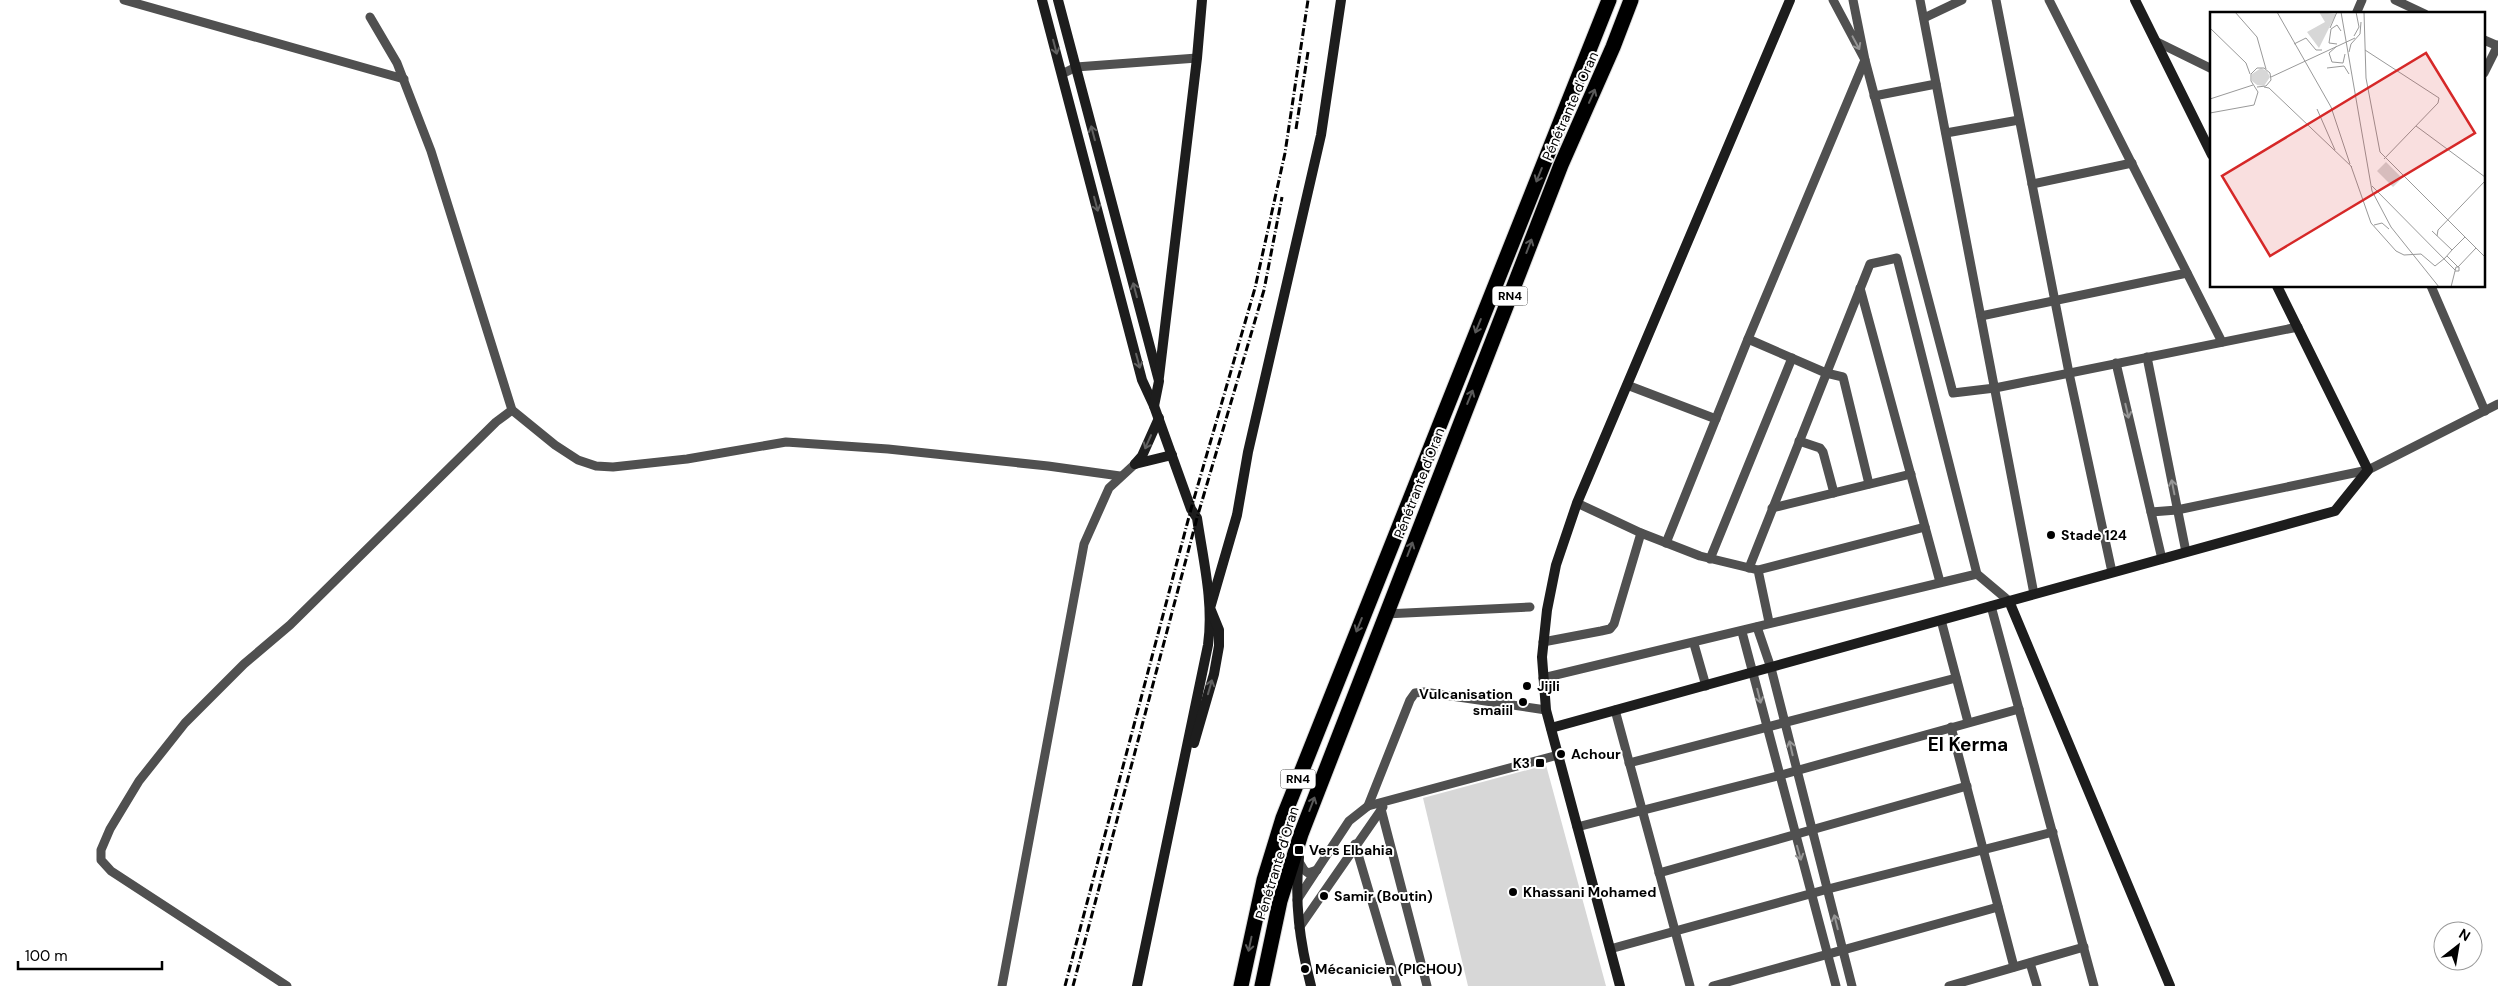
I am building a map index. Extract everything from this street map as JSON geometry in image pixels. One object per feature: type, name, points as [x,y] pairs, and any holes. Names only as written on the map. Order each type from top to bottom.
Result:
[{"type":"highway","name":"Pénétrante d'Oran","points":[[1241,986],[1264,880],[1283,818],[1609,0]]},
{"type":"highway","name":"Pénétrante d'Oran","points":[[1262,986],[1280,901],[1301,834],[1561,164],[1613,48],[1631,0]]},
{"type":"street","points":[[124,0],[404,79]]},
{"type":"street","points":[[1042,0],[1142,380],[1159,418],[1191,509],[1197,518],[1210,608],[1219,630],[1219,646],[1214,674],[1172,818],[1138,986]]},
{"type":"street","points":[[1058,0],[1159,381]]},
{"type":"street","points":[[1154,406],[1163,362],[1202,0]]},
{"type":"street","points":[[1210,608],[1237,515],[1248,452],[1321,134],[1341,0]]},
{"type":"street","points":[[1620,986],[1546,710],[1543,678],[1543,642],[1556,564],[1577,503],[1790,0]]},
{"type":"street","points":[[1833,0],[1865,60]]},
{"type":"street","points":[[1853,0],[1874,96],[1953,393],[1995,388],[2298,327]]},
{"type":"street","points":[[1920,0],[2034,594]]},
{"type":"street","points":[[1924,18],[1962,0]]},
{"type":"street","points":[[1996,0],[2069,373],[2112,572]]},
{"type":"street","points":[[2049,0],[2222,342]]},
{"type":"street","points":[[2135,0],[2210,151]]},
{"type":"street","points":[[2357,12],[2362,0]]},
{"type":"street","points":[[2395,0],[2421,12]]},
{"type":"street","points":[[370,17],[404,79],[431,151],[512,410],[555,445],[578,460],[596,466],[613,467],[687,459],[786,442],[888,449],[1048,466],[1120,476]]},
{"type":"street","points":[[2155,41],[2210,68]]},
{"type":"street","points":[[2486,41],[2498,46],[2486,69]]},
{"type":"street","points":[[1062,74],[1076,67],[1197,58]]},
{"type":"street","points":[[1666,543],[1748,339],[1865,60]]},
{"type":"street","points":[[1874,96],[1936,84]]},
{"type":"street","points":[[1946,133],[2019,120]]},
{"type":"street","points":[[2032,184],[2132,163]]},
{"type":"street","points":[[1749,568],[1870,264],[1897,258],[1978,574],[2009,601],[2170,986]]},
{"type":"street","points":[[1981,316],[2187,273]]},
{"type":"street","points":[[1860,288],[1940,582]]},
{"type":"street","points":[[2278,288],[2368,470]]},
{"type":"street","points":[[2432,288],[2485,411]]},
{"type":"street","points":[[1748,339],[1826,373],[1843,377],[1869,484]]},
{"type":"street","points":[[2147,357],[2186,552]]},
{"type":"street","points":[[1710,559],[1792,358]]},
{"type":"street","points":[[2116,363],[2162,559]]},
{"type":"street","points":[[1627,385],[1716,419]]},
{"type":"street","points":[[2151,512],[2177,510],[2368,470],[2498,404]]},
{"type":"street","points":[[287,986],[111,871],[101,860],[101,850],[110,829],[139,781],[185,723],[244,664],[296,618],[496,422],[512,410]]},
{"type":"street","points":[[1002,986],[1084,544],[1109,488],[1142,456],[1159,418]]},
{"type":"street","points":[[1799,441],[1820,448],[1824,452],[1834,493]]},
{"type":"street","points":[[1135,464],[1172,455]]},
{"type":"street","points":[[1551,728],[2335,511],[2368,470]]},
{"type":"street","points":[[1772,508],[1911,474]]},
{"type":"street","points":[[1577,503],[1666,543],[1710,559],[1758,570],[1925,527]]},
{"type":"street","points":[[1543,642],[1610,629],[1614,624],[1641,533]]},
{"type":"street","points":[[1758,570],[1770,622]]},
{"type":"street","points":[[1543,678],[1694,644],[1742,632],[1770,622],[1978,574]]},
{"type":"street","points":[[1992,606],[2094,986]]},
{"type":"street","points":[[1385,614],[1530,607]]},
{"type":"street","points":[[1941,620],[1968,722]]},
{"type":"street","points":[[1757,626],[1771,668],[1852,986]]},
{"type":"street","points":[[1742,632],[1781,775],[1794,834],[1836,986]]},
{"type":"street","points":[[1694,644],[1706,686]]},
{"type":"street","points":[[1629,763],[1956,678]]},
{"type":"street","points":[[1368,806],[1410,700],[1415,693],[1424,692],[1546,710]]},
{"type":"street","points":[[1577,827],[1781,775],[2019,709]]},
{"type":"street","points":[[1615,710],[1690,986]]},
{"type":"street","points":[[1951,727],[2014,967]]},
{"type":"street","points":[[1297,900],[1349,821],[1368,806],[1558,755]]},
{"type":"street","points":[[1659,873],[1967,786]]},
{"type":"street","points":[[1299,928],[1355,844],[1381,809],[1394,799]]},
{"type":"street","points":[[1381,809],[1427,986]]},
{"type":"street","points":[[1610,949],[1828,889],[2053,832]]},
{"type":"street","points":[[1301,834],[1297,900],[1302,950],[1311,986]]},
{"type":"street","points":[[1355,844],[1397,986]]},
{"type":"street","points":[[1298,860],[1308,873],[1317,870]]},
{"type":"street","points":[[1713,986],[1998,907]]},
{"type":"street","points":[[1950,986],[2084,947]]},
{"type":"street","points":[[2030,963],[2037,986]]},
{"type":"shaded area","name":"Khassani Mohamed","points":[[1546,765],[1606,986],[1468,986],[1423,798]]},
{"type":"railway","points":[[1065,986],[1191,509],[1255,288],[1285,153],[1308,0]]},
{"type":"railway","points":[[1296,129],[1308,52]]},
{"type":"railway","points":[[1073,986],[1197,518],[1264,290],[1282,197]]},
{"type":"place","name":"Stade 124","points":[[2051,535]]},
{"type":"place","name":"Jijli","points":[[1527,686]]},
{"type":"place","name":"Vulcanisation smaiil","points":[[1523,702]]},
{"type":"place","name":"Achour","points":[[1561,754]]},
{"type":"place","name":"K3","points":[[1540,763]]},
{"type":"place","name":"Vers Elbahia","points":[[1299,850]]},
{"type":"place","name":"Khassani Mohamed","points":[[1513,892]]},
{"type":"place","name":"Samir (Boutin)","points":[[1324,896]]},
{"type":"place","name":"Mécanicien (PICHOU)","points":[[1305,969]]},
{"type":"district","name":"El Kerma","points":[[1968,744]]}]
